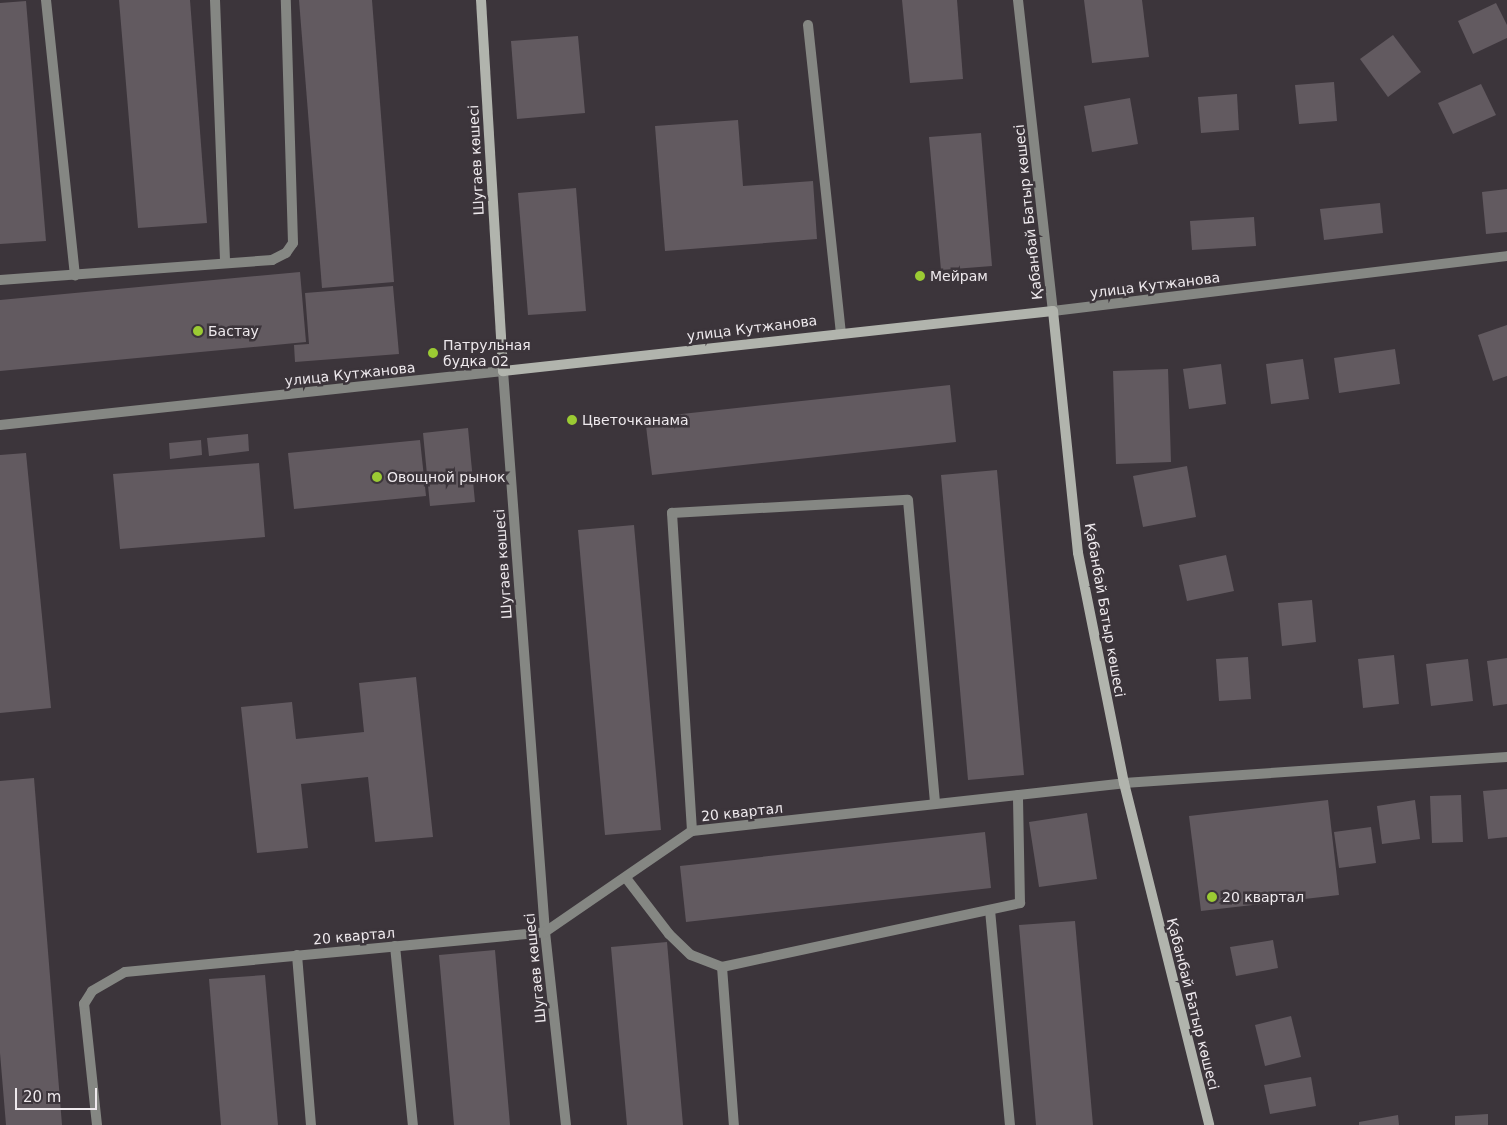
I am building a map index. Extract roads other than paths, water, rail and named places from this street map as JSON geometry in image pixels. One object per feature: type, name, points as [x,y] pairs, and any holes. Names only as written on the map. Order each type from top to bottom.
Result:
[{"type":"main road","name":"Шугаев көшесі","points":[[481,0],[502,371]]},
{"type":"main road","name":"улица Кутжанова","points":[[502,371],[840,332],[1053,310]]},
{"type":"main road","name":"Қабанбай Батыр көшесі","points":[[1053,310],[1078,553],[1124,783],[1209,1125]]},
{"type":"street","points":[[46,0],[74,275]]},
{"type":"street","points":[[215,0],[225,263]]},
{"type":"street","points":[[0,280],[272,260],[286,253],[293,243],[286,0]]},
{"type":"street","name":"Қабанбай Батыр көшесі","points":[[1018,0],[1053,310]]},
{"type":"street","points":[[808,25],[840,332]]},
{"type":"street","name":"улица Кутжанова","points":[[1053,310],[1507,256]]},
{"type":"street","name":"улица Кутжанова","points":[[0,425],[502,371]]},
{"type":"street","name":"Шугаев көшесі","points":[[502,371],[545,932],[566,1125]]},
{"type":"street","points":[[692,831],[672,513],[908,500],[935,804]]},
{"type":"street","name":"20 квартал","points":[[97,1125],[84,1004],[92,991],[126,972],[545,932],[692,831],[1124,783],[1507,757]]},
{"type":"street","points":[[626,878],[669,934],[691,955],[722,967],[990,910],[1020,903],[1018,794]]},
{"type":"street","points":[[990,910],[1010,1125]]},
{"type":"street","points":[[395,946],[413,1125]]},
{"type":"street","points":[[297,956],[311,1125]]},
{"type":"street","points":[[722,967],[734,1125]]},
{"type":"place","name":"Мейрам","points":[[920,276]]},
{"type":"place","name":"Бастау","points":[[198,331]]},
{"type":"place","name":"Патрульная будка 02","points":[[433,353]]},
{"type":"place","name":"Цветочканама","points":[[572,420]]},
{"type":"place","name":"Овощной рынок","points":[[377,477]]},
{"type":"place","name":"20 квартал","points":[[1212,897]]}]
